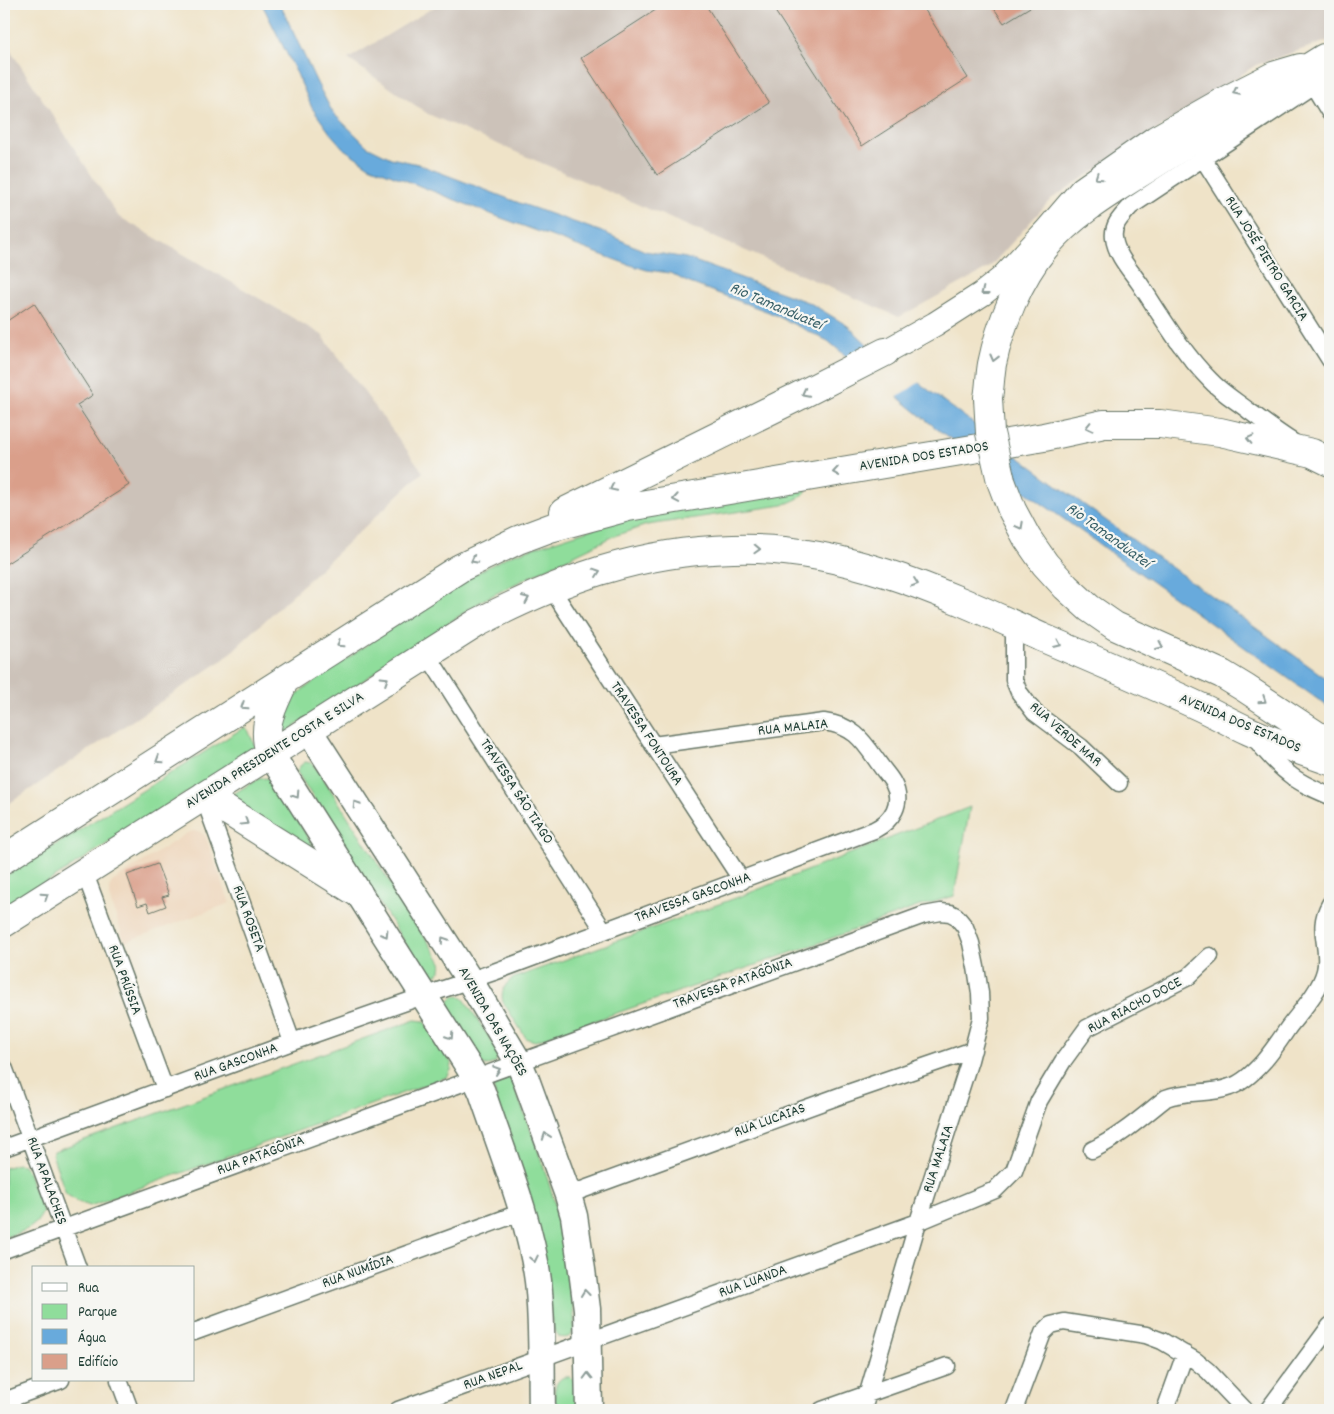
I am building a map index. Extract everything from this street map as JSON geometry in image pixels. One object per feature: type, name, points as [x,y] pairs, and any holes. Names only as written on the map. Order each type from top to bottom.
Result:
[{"type":"highway","points":[[1328,62],[1192,152],[1100,198],[1063,227],[1044,248],[1027,273],[1014,300],[998,338],[988,398],[990,432],[1001,481],[1012,510],[1027,538],[1045,564],[1066,588],[1089,608],[1115,626],[1222,674],[1330,744]]},
{"type":"highway","points":[[4,859],[460,568],[518,540],[570,508],[885,352]]},
{"type":"highway","name":"AVENIDA DOS ESTADOS","points":[[518,540],[574,521],[628,507],[1044,437],[1104,424],[1160,424],[1220,432],[1321,458]]},
{"type":"highway","name":"AVENIDA DOS ESTADOS","points":[[551,588],[614,566],[660,556],[698,551],[734,548],[768,550],[845,562],[931,588],[1196,705],[1249,731],[1330,761]]},
{"type":"highway","name":"AVENIDA PRESIDENTE COSTA E SILVA","points":[[4,923],[476,623],[551,588]]},
{"type":"highway","points":[[270,753],[267,741],[267,724],[285,679]]},
{"type":"highway","points":[[204,796],[358,893]]},
{"type":"main road","points":[[885,352],[935,324],[982,294],[1007,272],[1082,189],[1155,138],[1273,74],[1328,62]]},
{"type":"main road","name":"AVENIDA DAS NAÇÕES","points":[[308,729],[470,981],[519,1063],[574,1216],[587,1309],[589,1410]]},
{"type":"main road","points":[[270,753],[475,1077],[482,1092],[522,1212],[538,1280],[542,1410]]},
{"type":"street","points":[[1321,458],[1271,428],[1232,399],[1193,362],[1118,251],[1114,238],[1114,229],[1118,220],[1131,206],[1192,152],[1313,86],[1328,62]]},
{"type":"street","points":[[1313,86],[1330,113]]},
{"type":"street","name":"RUA JOSÉ PIETRO GARCIA","points":[[1192,152],[1330,360]]},
{"type":"street","name":"TRAVESSA FONTOURA","points":[[551,588],[742,881]]},
{"type":"street","name":"RUA VERDE MAR","points":[[1014,624],[1014,680],[1019,692],[1034,712],[1081,747],[1119,783]]},
{"type":"street","name":"TRAVESSA SÃO TIAGO","points":[[428,654],[604,931]]},
{"type":"street","name":"RUA MALAIA","points":[[653,746],[824,722],[836,724],[855,733],[862,740],[894,784],[898,795]]},
{"type":"street","points":[[1249,731],[1289,775],[1307,786],[1330,796]]},
{"type":"street","name":"TRAVESSA GASCONHA","points":[[470,981],[742,881],[881,826],[892,816],[898,795]]},
{"type":"street","name":"RUA ROSETA","points":[[204,796],[292,1042]]},
{"type":"street","name":"RUA PRÚSSIA","points":[[84,871],[165,1089]]},
{"type":"street","points":[[1092,1150],[1108,1143],[1166,1098],[1174,1095],[1229,1088],[1243,1080],[1265,1060],[1318,987],[1325,971],[1326,957],[1323,920],[1330,904]]},
{"type":"street","name":"RUA MALAIA","points":[[863,1410],[918,1222],[941,1153],[981,1018],[980,993],[971,943],[959,918],[950,912]]},
{"type":"street","name":"TRAVESSA PATAGÔNIA","points":[[519,1063],[924,915],[950,912]]},
{"type":"street","name":"RUA RIACHO DOCE","points":[[995,1190],[1014,1171],[1039,1101],[1063,1061],[1087,1028],[1188,978],[1210,956]]},
{"type":"street","name":"RUA GASCONHA","points":[[4,1148],[292,1042],[470,981]]},
{"type":"street","name":"RUA LUCAIAS","points":[[568,1195],[972,1050]]},
{"type":"street","name":"RUA PATAGÔNIA","points":[[4,1250],[475,1077],[519,1063]]},
{"type":"street","name":"RUA APALACHES","points":[[4,1067],[77,1266]]},
{"type":"street","name":"RUA LUANDA","points":[[588,1341],[918,1222],[995,1190]]},
{"type":"street","name":"RUA NUMÍDIA","points":[[195,1332],[522,1212]]},
{"type":"street","points":[[1014,1410],[1043,1333],[1051,1325],[1064,1322],[1146,1335],[1162,1341],[1185,1354],[1208,1371],[1245,1410]]},
{"type":"street","points":[[1268,1410],[1330,1326]]},
{"type":"street","name":"RUA NEPAL","points":[[398,1410],[588,1341]]},
{"type":"street","points":[[1165,1410],[1185,1354]]},
{"type":"street","points":[[822,1410],[947,1366]]},
{"type":"street","points":[[4,1401],[55,1382]]},
{"type":"street","points":[[120,1382],[130,1410]]},
{"type":"shaded area","points":[[4,4],[6,4],[7,45],[118,216],[322,335],[423,472],[224,659],[4,807]]},
{"type":"shaded area","points":[[439,4],[1330,4],[1330,40],[1256,65],[1051,199],[989,268],[899,317],[428,114],[348,59]]},
{"type":"shaded area","points":[[199,831],[205,836],[230,903],[125,942],[109,897],[109,889],[112,882],[187,833]]},
{"type":"green space","points":[[807,490],[800,497],[783,505],[647,525],[614,536],[483,600],[285,733],[280,731],[286,708],[302,690],[446,590],[508,556],[632,516]]},
{"type":"green space","points":[[243,728],[248,730],[256,748],[4,910],[4,877]]},
{"type":"green space","points":[[305,762],[311,763],[318,770],[441,962],[441,969],[435,975],[425,975],[297,772]]},
{"type":"green space","points":[[258,779],[270,779],[274,783],[312,844],[312,848],[231,803],[230,796]]},
{"type":"green space","points":[[970,807],[954,896],[917,907],[536,1041],[526,1038],[503,1002],[504,988],[514,978],[744,895]]},
{"type":"green space","points":[[454,996],[464,999],[496,1048],[498,1056],[495,1063],[485,1066],[479,1061],[446,1008],[449,1000]]},
{"type":"green space","points":[[415,1020],[424,1021],[452,1064],[447,1077],[90,1206],[78,1202],[66,1194],[52,1154],[54,1151]]},
{"type":"green space","points":[[504,1076],[512,1081],[533,1136],[552,1192],[566,1248],[574,1328],[570,1336],[565,1338],[559,1337],[554,1330],[493,1086],[496,1079]]},
{"type":"green space","points":[[17,1164],[23,1165],[26,1168],[43,1211],[32,1226],[4,1238],[4,1168]]},
{"type":"green space","points":[[564,1377],[570,1377],[576,1383],[578,1410],[555,1410],[555,1387]]},
{"type":"water","name":"Rio Tamanduateí","points":[[262,4],[280,4],[333,113],[367,146],[391,158],[418,164],[522,204],[605,233],[645,251],[686,258],[810,303],[848,326],[869,346],[1069,494],[1330,681],[1330,708],[941,432],[828,341],[769,312],[687,282],[670,273],[647,270],[624,263],[496,216],[369,166],[344,149],[312,108]]},
{"type":"pier","points":[[875,347],[921,381],[895,399],[848,361]]},
{"type":"building","points":[[665,4],[705,4],[769,103],[657,175],[581,58]]},
{"type":"building","points":[[921,4],[968,78],[862,146],[771,5]]},
{"type":"building","points":[[991,4],[1035,4],[1004,23]]},
{"type":"building","points":[[34,303],[93,395],[77,405],[129,485],[4,565],[4,323]]},
{"type":"building","points":[[157,864],[169,895],[162,897],[166,906],[150,912],[147,903],[138,906],[127,875]]}]
